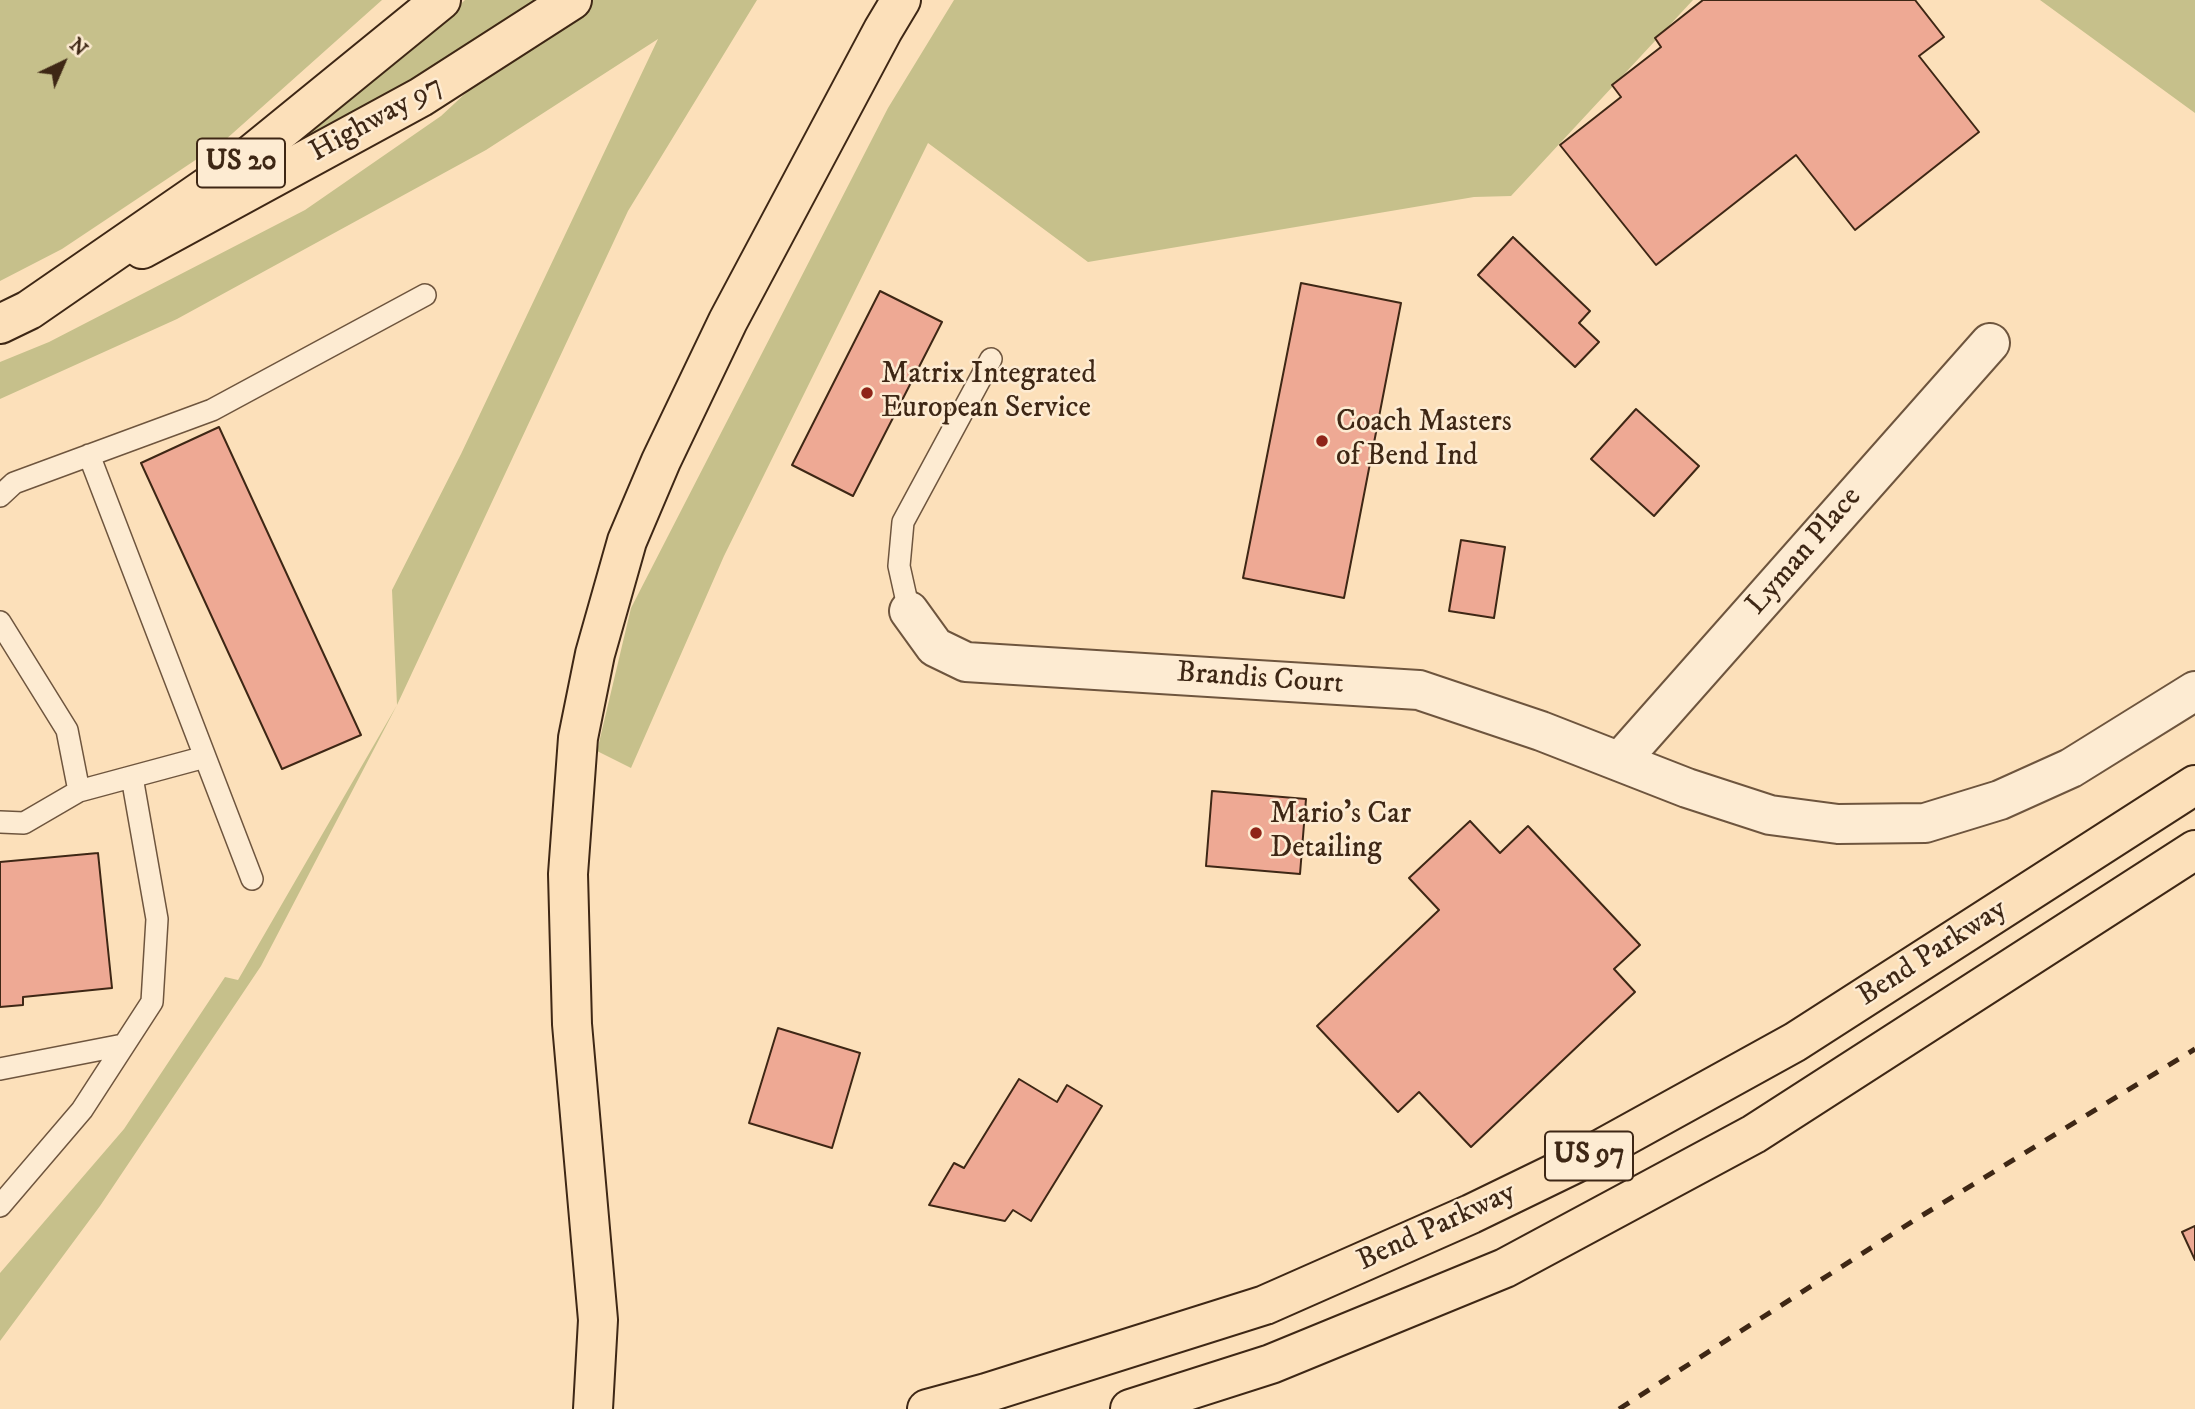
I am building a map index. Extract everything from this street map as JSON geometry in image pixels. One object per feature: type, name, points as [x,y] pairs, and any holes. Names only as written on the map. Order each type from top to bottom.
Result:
[{"type":"main road","name":"US 20","points":[[15,317],[236,167],[441,0]]},
{"type":"main road","name":"Highway 97","points":[[15,317],[421,97],[572,0]]},
{"type":"main road","points":[[594,1403],[598,1320],[572,1024],[568,874],[578,738],[595,654],[627,541],[667,450],[728,321],[901,0]]},
{"type":"main road","name":"Bend Parkway","points":[[927,1409],[1265,1305],[1471,1214],[1574,1164],[1796,1042],[2195,785]]},
{"type":"main road","name":"Bend Parkway","points":[[1130,1409],[1271,1364],[1505,1268],[1754,1134],[2195,849]]},
{"type":"street","name":"Lyman Place","points":[[1620,761],[1990,343]]},
{"type":"street","name":"Brandis Court","points":[[909,611],[935,647],[965,662],[1419,690],[1541,731],[1687,788],[1770,815],[1838,824],[1925,823],[2000,800],[2071,768],[2195,691]]},
{"type":"lane","points":[[0,496],[14,483],[212,410],[425,295]]},
{"type":"lane","points":[[909,611],[899,566],[903,522],[991,359]]},
{"type":"lane","points":[[89,455],[253,879]]},
{"type":"lane","points":[[0,622],[67,730],[79,792]]},
{"type":"lane","points":[[0,822],[24,823],[79,792],[205,757]]},
{"type":"lane","points":[[0,1206],[82,1110],[152,1002],[157,919],[132,777]]},
{"type":"lane","points":[[0,1069],[123,1045]]},
{"type":"shaded area","points":[[0,0],[382,0],[224,141],[62,249],[0,281]]},
{"type":"shaded area","points":[[465,0],[757,0],[628,211],[397,705],[392,590],[461,454],[658,39],[486,150],[177,319],[0,399],[0,362],[49,342],[305,210],[441,116],[469,90],[448,72],[278,158],[410,52]]},
{"type":"shaded area","points":[[954,0],[1693,0],[1511,196],[1474,197],[1088,262],[928,143],[724,556],[631,768],[597,751],[631,608],[888,108]]},
{"type":"shaded area","points":[[2040,0],[2195,0],[2195,113]]},
{"type":"shaded area","points":[[397,705],[261,966],[100,1206],[0,1341],[0,1273],[124,1129],[225,977],[238,980]]},
{"type":"building","points":[[1703,0],[1915,0],[1944,37],[1919,56],[1979,132],[1855,230],[1796,155],[1656,265],[1560,145],[1621,97],[1612,85],[1661,47],[1655,38]]},
{"type":"building","points":[[1513,237],[1590,311],[1579,323],[1599,342],[1575,367],[1478,275]]},
{"type":"building","name":"Coach Masters of Bend Ind","points":[[1301,283],[1401,303],[1344,598],[1243,578]]},
{"type":"building","name":"Matrix Integrated European Service","points":[[880,291],[942,322],[853,496],[792,465]]},
{"type":"building","points":[[1636,409],[1699,466],[1654,516],[1591,459]]},
{"type":"building","points":[[219,427],[361,735],[282,769],[141,463]]},
{"type":"building","points":[[1461,540],[1505,547],[1494,618],[1449,611]]},
{"type":"building","name":"Mario's Car Detailing","points":[[1212,791],[1306,799],[1300,874],[1206,866]]},
{"type":"building","points":[[1470,821],[1500,853],[1528,826],[1640,945],[1614,969],[1635,992],[1471,1147],[1419,1092],[1398,1112],[1317,1026],[1439,910],[1409,878]]},
{"type":"building","points":[[98,853],[112,988],[23,997],[23,1005],[0,1007],[0,862]]},
{"type":"building","points":[[778,1028],[860,1053],[832,1148],[749,1123]]},
{"type":"building","points":[[1019,1079],[1057,1102],[1067,1085],[1102,1106],[1031,1221],[1013,1210],[1005,1221],[929,1205],[954,1163],[964,1168]]},
{"type":"building","points":[[2195,1226],[2195,1260],[2182,1232]]},
{"type":"railway","points":[[1619,1409],[1913,1221],[2195,1049]]},
{"type":"place","name":"Matrix Integrated European Service","points":[[867,393]]},
{"type":"place","name":"Coach Masters of Bend Ind","points":[[1322,441]]},
{"type":"place","name":"Mario's Car Detailing","points":[[1256,833]]}]
